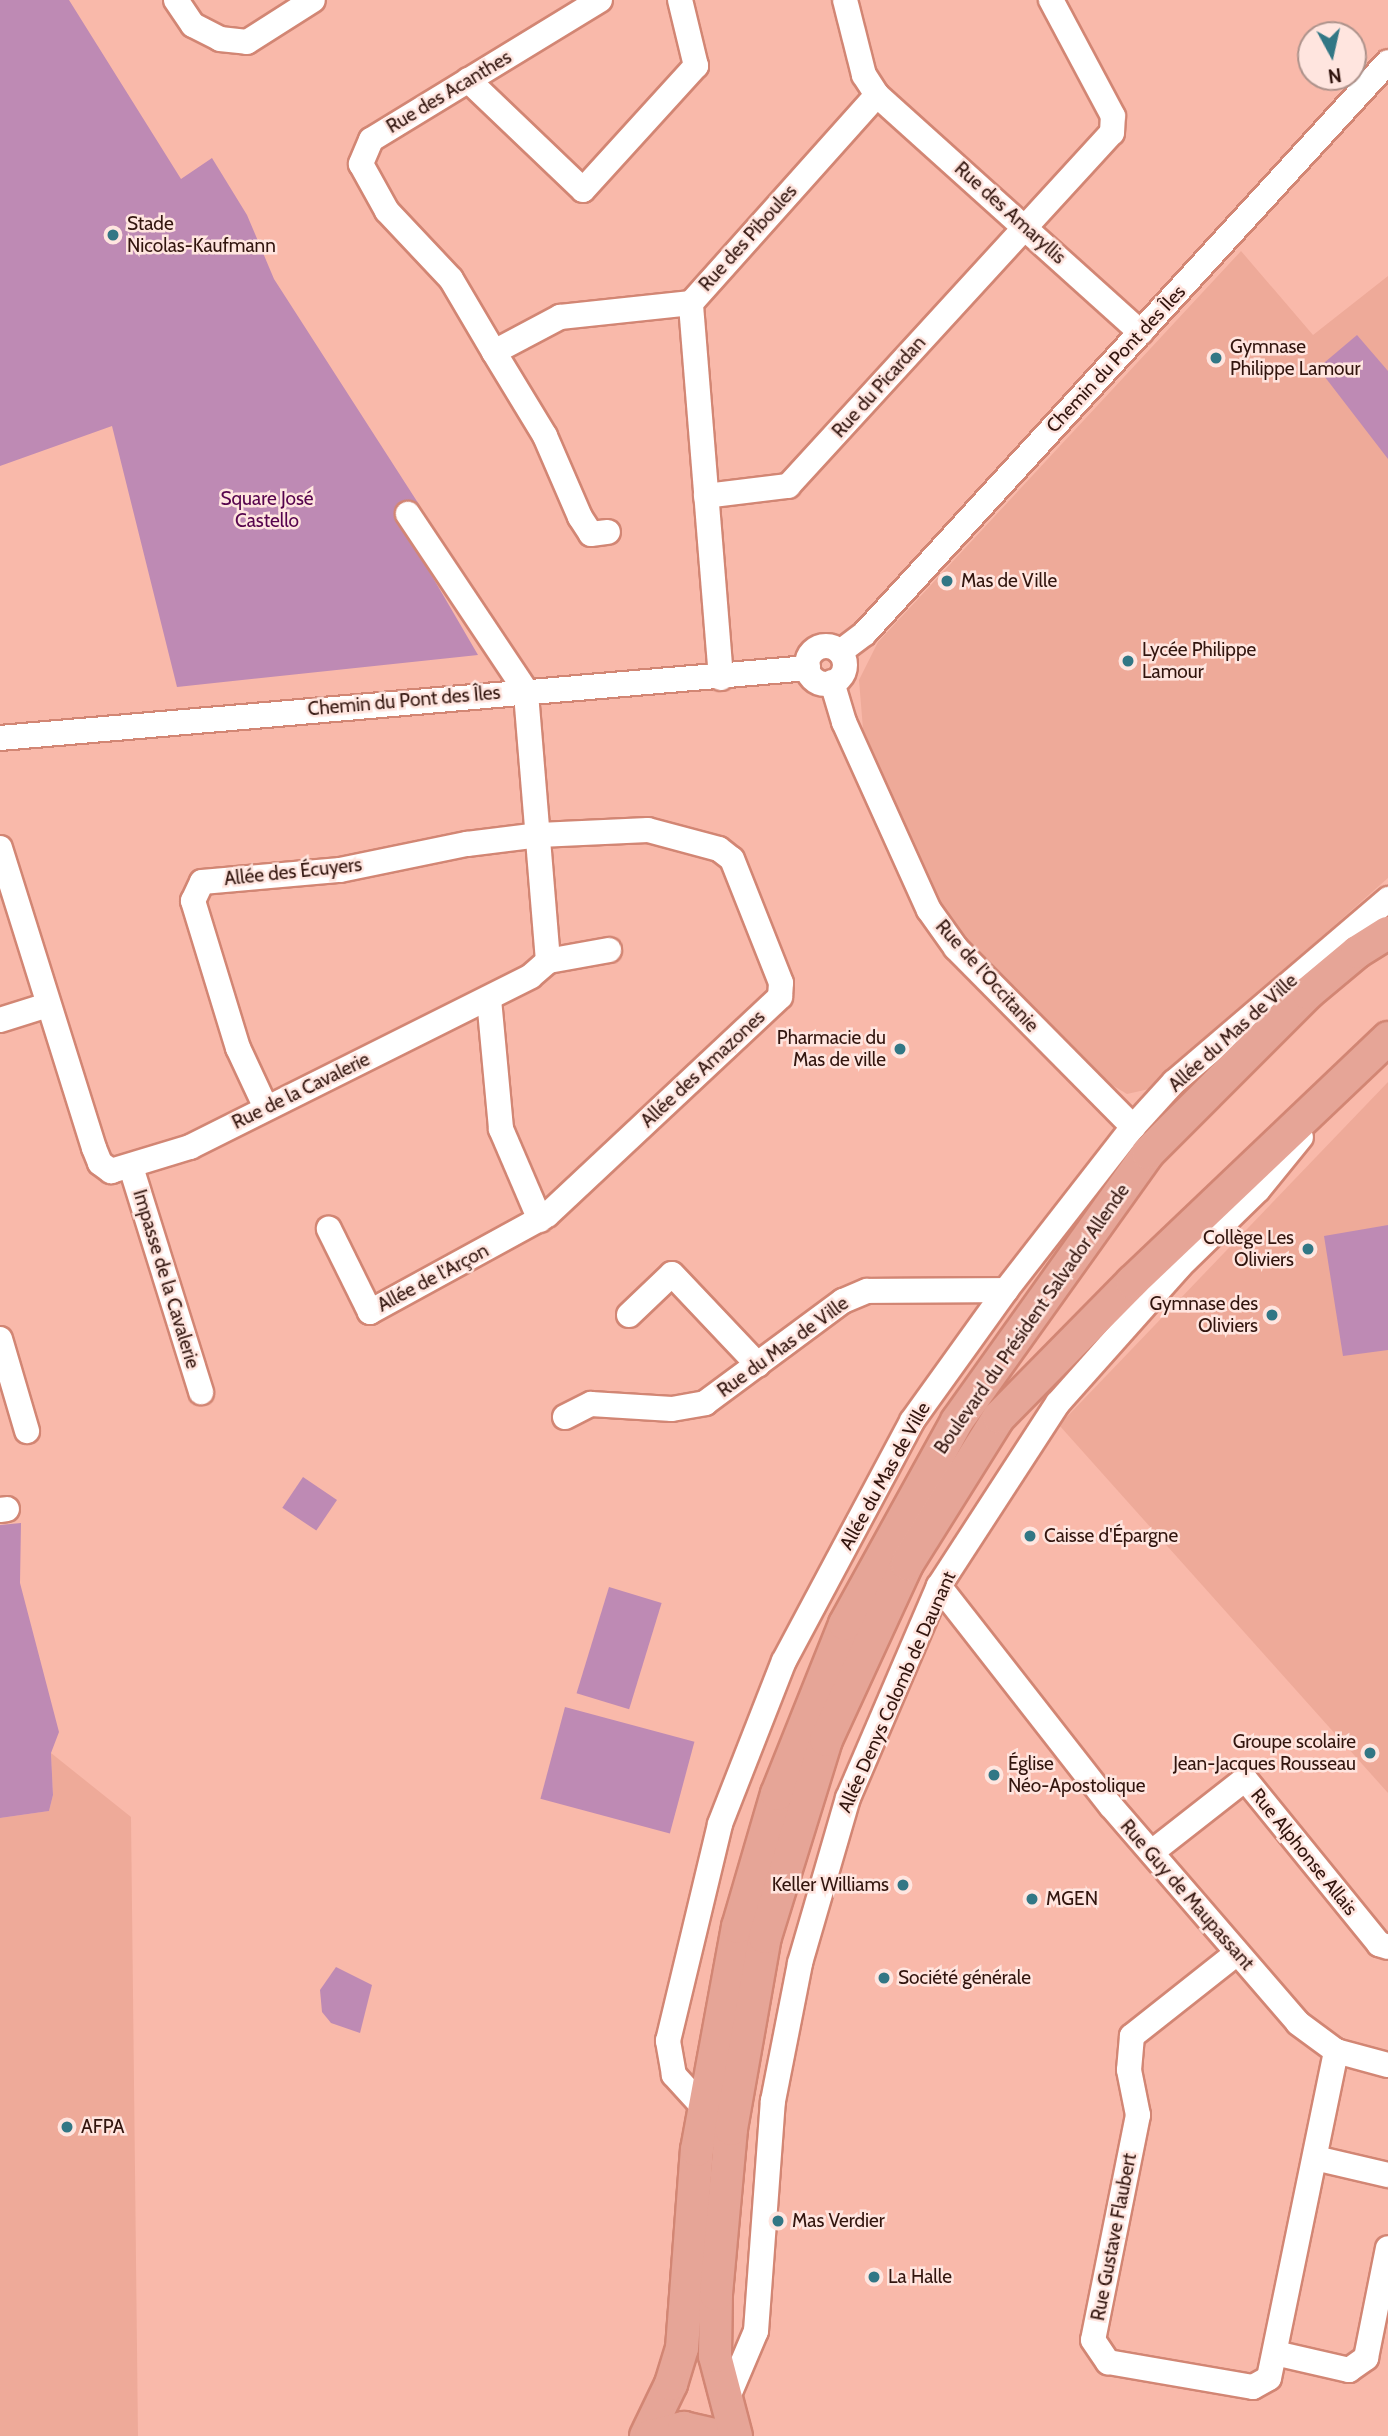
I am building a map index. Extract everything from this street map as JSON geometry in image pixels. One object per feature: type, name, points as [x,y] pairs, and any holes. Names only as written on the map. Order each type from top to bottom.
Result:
[{"type":"main road","name":"Boulevard du Président Salvador Allende","points":[[646,2436],[682,2348],[691,2211],[704,2109],[738,1927],[799,1731],[873,1567],[957,1421],[1148,1153],[1308,993],[1357,952],[1388,933]]},
{"type":"main road","name":"Boulevard du Président Salvador Allende","points":[[736,2436],[725,2404],[715,2356],[716,2294],[731,2129],[765,1937],[827,1740],[906,1564],[999,1418],[1132,1282],[1388,1039]]},
{"type":"main road","points":[[651,2436],[684,2428],[719,2436]]},
{"type":"street","points":[[176,0],[193,25],[220,39],[247,43],[313,0]]},
{"type":"street","name":"Rue des Acanthes","points":[[494,352],[451,279],[387,211],[360,164],[371,140],[600,0]]},
{"type":"street","points":[[468,80],[583,190],[696,66],[680,0]]},
{"type":"street","points":[[845,0],[864,75],[877,95]]},
{"type":"street","name":"Rue du Picardan","points":[[706,496],[788,486],[1112,133],[1114,116],[1051,0]]},
{"type":"street","name":"Chemin du Pont des Îles","points":[[0,738],[526,691],[721,678],[808,668],[816,649],[831,646],[840,652],[865,633],[1388,62]]},
{"type":"street","name":"Rue des Amaryllis","points":[[877,95],[1026,226],[1141,333]]},
{"type":"street","name":"Rue des Piboules","points":[[721,678],[691,303],[877,95]]},
{"type":"street","points":[[608,532],[591,534],[580,517],[545,436],[494,352],[560,317],[691,303]]},
{"type":"street","points":[[408,514],[526,691],[548,961],[610,950]]},
{"type":"street","points":[[808,668],[820,682],[832,682],[844,672],[840,652]]},
{"type":"street","name":"Rue de l'Occitanie","points":[[832,682],[844,722],[929,911],[956,948],[1133,1127]]},
{"type":"street","name":"Allée des Amazones","points":[[539,835],[648,830],[719,849],[732,859],[781,984],[780,997],[540,1220]]},
{"type":"street","name":"Allée des Écuyers","points":[[266,1108],[237,1048],[192,901],[202,882],[340,870],[467,844],[539,835]]},
{"type":"street","name":"Rue de la Cavalerie","points":[[0,848],[100,1163],[111,1171],[190,1147],[489,999],[548,961]]},
{"type":"street","name":"Allée du Mas de Ville","points":[[704,2109],[674,2074],[668,2041],[720,1824],[784,1661],[912,1421],[1006,1290],[1133,1127],[1174,1082],[1388,899]]},
{"type":"street","points":[[489,999],[501,1129],[540,1220]]},
{"type":"street","points":[[0,1020],[48,1005]]},
{"type":"street","name":"Allée Denys Colomb de Daunant","points":[[725,2404],[755,2330],[773,2101],[800,1962],[848,1798],[939,1586],[1058,1404],[1180,1267],[1258,1190],[1388,1039]]},
{"type":"street","name":"Impasse de la Cavalerie","points":[[131,1167],[201,1392]]},
{"type":"street","name":"Allée de l'Arçon","points":[[329,1229],[370,1312],[540,1220]]},
{"type":"street","points":[[629,1315],[673,1275],[758,1365]]},
{"type":"street","name":"Rue du Mas de Ville","points":[[565,1417],[591,1404],[672,1409],[705,1403],[843,1301],[867,1291],[1006,1290]]},
{"type":"street","points":[[0,1339],[27,1431]]},
{"type":"street","name":"Rue Guy de Maupassant","points":[[939,1586],[1152,1852],[1298,2023],[1336,2051],[1388,2064]]},
{"type":"street","name":"Rue Alphonse Allais","points":[[1152,1852],[1245,1779],[1379,1944],[1388,1947]]},
{"type":"street","name":"Rue Gustave Flaubert","points":[[1237,1953],[1132,2036],[1129,2070],[1138,2115],[1093,2340],[1108,2361],[1253,2387],[1269,2378],[1336,2051]]},
{"type":"street","points":[[1315,2158],[1388,2175]]},
{"type":"street","points":[[1275,2353],[1349,2370],[1366,2358],[1388,2248]]},
{"type":"shaded area","name":"Lycée Philippe Lamour","points":[[1241,251],[1313,335],[1388,276],[1388,878],[1149,1089],[1127,1094],[1112,1085],[946,919],[863,729],[859,680],[878,642]]},
{"type":"shaded area","name":"Collège Les Oliviers","points":[[1388,1082],[1388,1793],[1059,1425]]},
{"type":"shaded area","name":"AFPA","points":[[51,1753],[131,1817],[138,2436],[0,2436],[0,1818],[49,1811],[53,1795]]},
{"type":"green space","name":"Square José Castello","points":[[0,0],[69,0],[181,179],[212,158],[247,215],[274,279],[420,506],[400,521],[478,655],[177,687],[112,426],[0,466]]},
{"type":"green space","points":[[1357,335],[1388,371],[1388,459],[1318,368]]},
{"type":"green space","points":[[1388,1225],[1388,1350],[1343,1356],[1324,1236]]},
{"type":"green space","points":[[303,1477],[337,1500],[316,1531],[282,1508]]},
{"type":"green space","points":[[21,1523],[20,1583],[59,1732],[51,1753],[53,1795],[49,1811],[0,1818],[0,1525]]},
{"type":"green space","points":[[609,1587],[662,1603],[629,1709],[577,1693]]},
{"type":"green space","points":[[565,1707],[694,1742],[670,1833],[540,1799]]},
{"type":"green space","points":[[336,1967],[372,1985],[360,2033],[331,2023],[322,2012],[320,1990]]},
{"type":"place","name":"Stade Nicolas-Kaufmann","points":[[113,235]]},
{"type":"place","name":"Gymnase Philippe Lamour","points":[[1216,358]]},
{"type":"place","name":"Mas de Ville","points":[[947,581]]},
{"type":"place","name":"Lycée Philippe Lamour","points":[[1128,661]]},
{"type":"place","name":"Pharmacie du Mas de ville","points":[[900,1049]]},
{"type":"place","name":"Collège Les Oliviers","points":[[1308,1249]]},
{"type":"place","name":"Gymnase des Oliviers","points":[[1272,1315]]},
{"type":"place","name":"Caisse d'Épargne","points":[[1030,1536]]},
{"type":"place","name":"Groupe scolaire Jean-Jacques Rousseau","points":[[1370,1753]]},
{"type":"place","name":"Église Néo-Apostolique","points":[[994,1775]]},
{"type":"place","name":"Keller Williams","points":[[903,1885]]},
{"type":"place","name":"MGEN","points":[[1032,1899]]},
{"type":"place","name":"Société générale","points":[[884,1978]]},
{"type":"place","name":"AFPA","points":[[67,2127]]},
{"type":"place","name":"Mas Verdier","points":[[778,2221]]},
{"type":"place","name":"La Halle","points":[[874,2277]]}]
